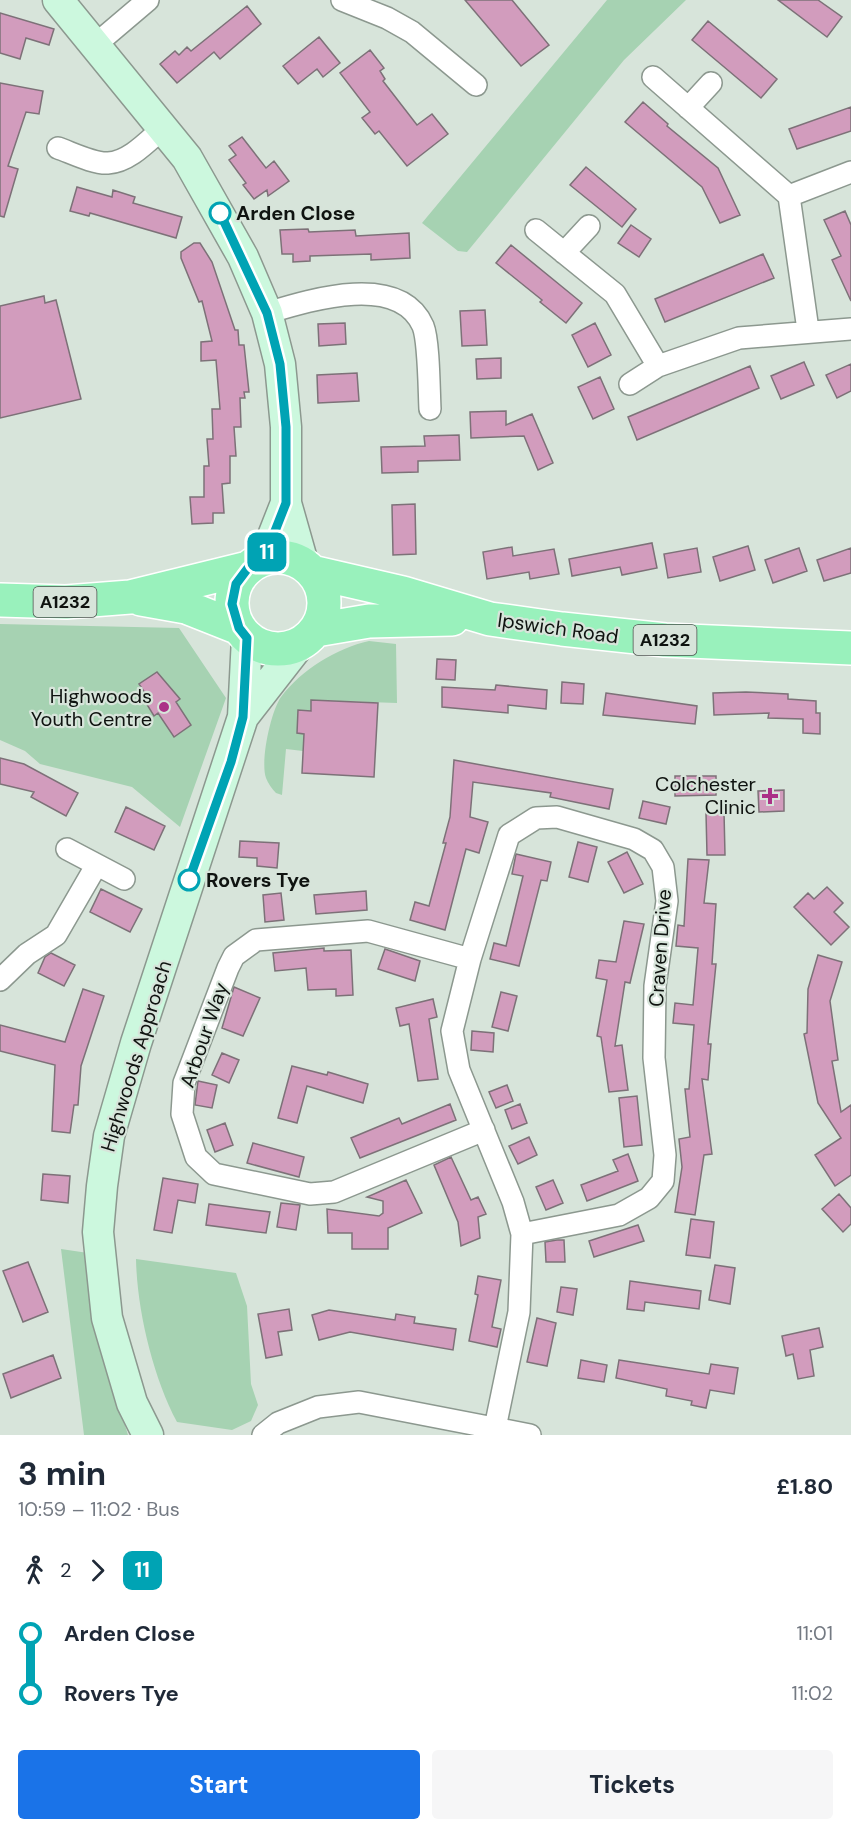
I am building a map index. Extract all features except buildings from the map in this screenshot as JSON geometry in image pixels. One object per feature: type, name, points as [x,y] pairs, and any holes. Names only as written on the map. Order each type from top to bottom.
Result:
[{"type":"main road","name":"A1232","points":[[0,600],[66,602],[130,597],[284,557],[308,567]]},
{"type":"main road","points":[[243,633],[232,604],[236,584],[256,563]]},
{"type":"main road","points":[[308,567],[322,588],[324,609],[308,637]]},
{"type":"main road","name":"Ipswich Road","points":[[308,567],[481,616],[614,636],[851,648]]},
{"type":"main road","name":"A1232","points":[[130,597],[186,606],[243,633],[262,647],[280,650],[308,637]]},
{"type":"main road","name":"Ipswich Road","points":[[308,637],[369,621],[440,621],[481,616]]},
{"type":"street","points":[[58,0],[187,158],[217,207],[267,313],[280,364],[286,427],[286,503],[308,567]]},
{"type":"street","points":[[95,45],[148,0]]},
{"type":"street","points":[[342,0],[387,18],[412,32],[476,85]]},
{"type":"street","points":[[653,77],[789,196],[808,330]]},
{"type":"street","points":[[688,108],[711,83]]},
{"type":"street","points":[[58,148],[106,164],[138,150],[163,128]]},
{"type":"street","points":[[789,196],[851,172]]},
{"type":"street","points":[[564,253],[589,226]]},
{"type":"street","points":[[536,230],[615,294],[658,366]]},
{"type":"street","points":[[267,313],[299,303],[358,294],[389,296],[410,308],[424,327],[430,409]]},
{"type":"street","points":[[630,384],[658,366],[739,338],[808,330],[851,329]]},
{"type":"street","points":[[256,563],[286,503]]},
{"type":"street","name":"Highwoods Approach","points":[[148,1435],[132,1403],[106,1318],[98,1232],[102,1186],[109,1136],[136,1042],[243,717],[243,633]]},
{"type":"street","name":"Highwoods Approach","points":[[243,717],[308,637]]},
{"type":"street","name":"Craven Drive","points":[[495,1428],[519,1312],[522,1234],[484,1130],[459,1070],[452,1031],[470,959],[509,835],[529,822],[556,817],[634,839],[653,850],[663,867],[667,902],[655,986],[654,1058],[665,1155],[663,1181],[649,1198],[619,1215],[522,1234]]},
{"type":"street","points":[[67,849],[124,879]]},
{"type":"street","points":[[0,980],[27,954],[56,935],[96,866]]},
{"type":"street","name":"Arbour Way","points":[[470,959],[368,931],[303,934],[256,940],[234,956],[228,968],[184,1083],[182,1114],[196,1157],[214,1174],[310,1194],[334,1192],[484,1130]]},
{"type":"street","points":[[262,1435],[278,1423],[318,1407],[359,1402],[530,1435]]},
{"type":"green space","points":[[607,0],[686,0],[624,60],[467,252],[458,251],[422,223]]},
{"type":"green space","points":[[0,624],[179,628],[226,698],[180,827],[132,787],[40,764],[25,751],[0,740]]},
{"type":"green space","points":[[369,641],[396,644],[397,703],[312,700],[311,711],[297,733],[304,734],[303,751],[286,749],[282,795],[276,793],[266,778],[264,760],[270,724],[281,697],[309,669],[320,662],[345,649]]},
{"type":"green space","points":[[61,1249],[88,1253],[105,1360],[128,1435],[84,1435]]},
{"type":"green space","points":[[136,1259],[236,1273],[247,1306],[251,1384],[258,1405],[251,1421],[232,1430],[177,1422],[161,1385],[148,1343],[139,1300]]},
{"type":"bus line","name":"11","points":[[189,880],[231,762],[243,717],[247,638],[239,628],[233,614],[232,604],[236,584],[248,568],[264,559],[286,503],[286,427],[280,364],[267,313],[243,257],[220,213]]},
{"type":"place","name":"Arden Close","points":[[220,213]]},
{"type":"place","name":"Highwoods Youth Centre","points":[[164,707]]},
{"type":"place","name":"Colchester Clinic","points":[[770,796]]},
{"type":"place","name":"Rovers Tye","points":[[189,880]]}]
